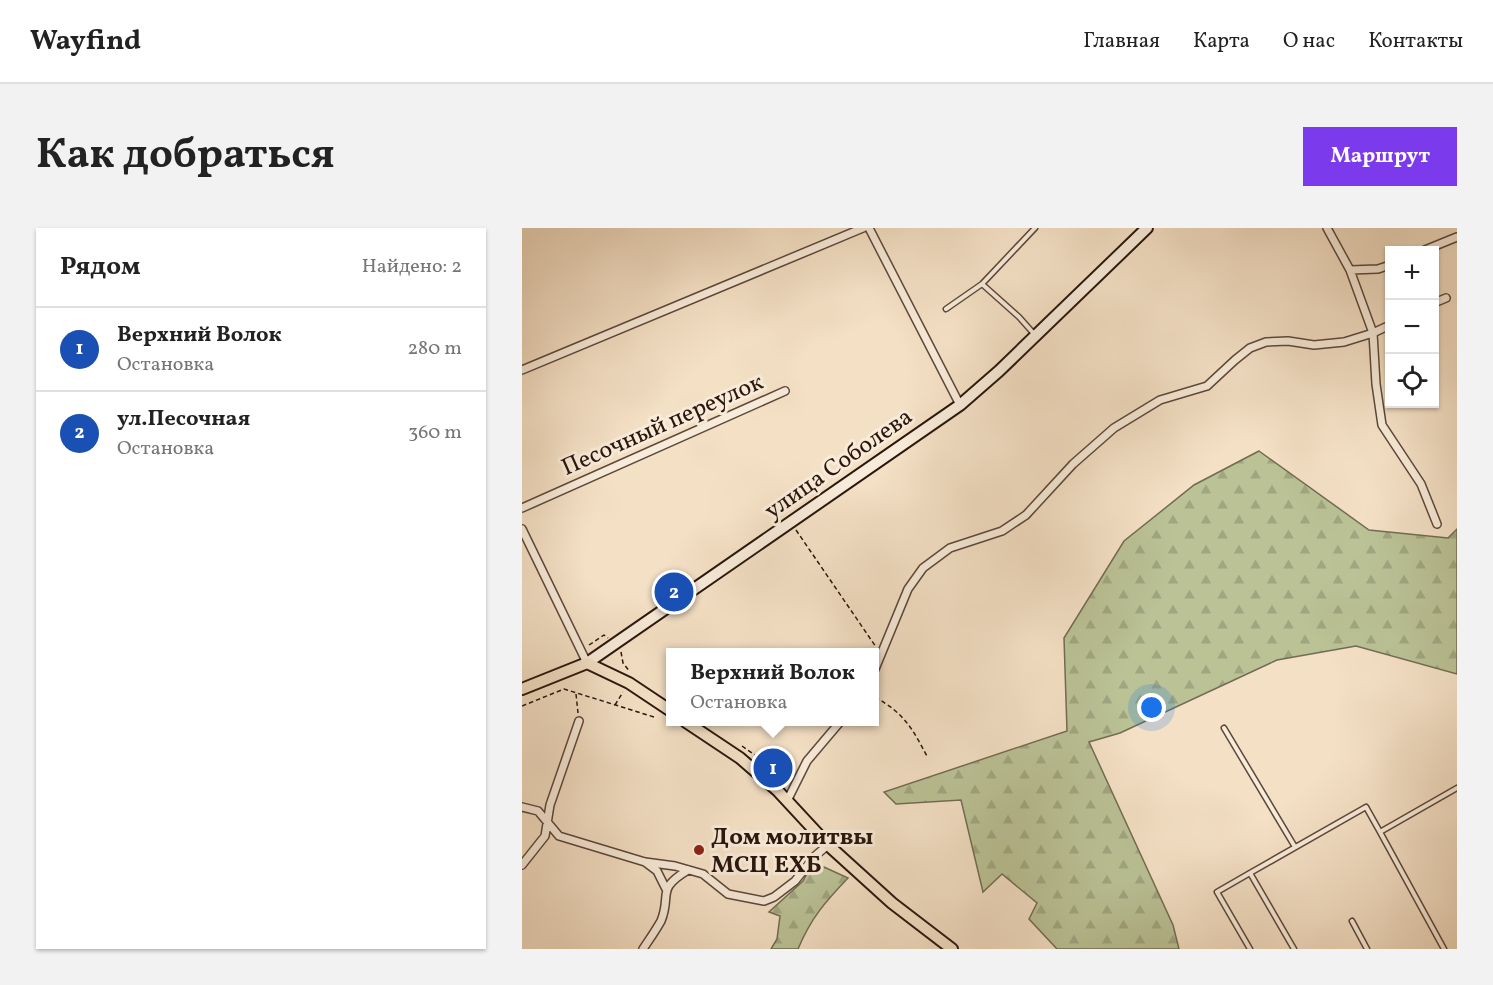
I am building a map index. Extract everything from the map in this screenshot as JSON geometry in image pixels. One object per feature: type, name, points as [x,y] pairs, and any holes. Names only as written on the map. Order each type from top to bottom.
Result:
[{"type":"main road","points":[[587,663],[629,683],[666,708]]},
{"type":"main road","name":"улица Соболева","points":[[522,689],[587,663]]},
{"type":"main road","points":[[692,726],[740,758],[787,801],[828,845],[892,903],[952,949]]},
{"type":"street","points":[[522,370],[863,228]]},
{"type":"street","points":[[869,228],[960,405]]},
{"type":"street","name":"улица Соболева","points":[[587,663],[960,405],[1036,336],[1147,228]]},
{"type":"street","points":[[1327,228],[1350,270],[1373,333],[1376,384],[1382,426],[1421,484],[1437,524]]},
{"type":"street","points":[[1435,246],[1457,237]]},
{"type":"street","points":[[1350,270],[1378,269],[1385,266]]},
{"type":"street","points":[[1439,300],[1446,297]]},
{"type":"street","points":[[879,660],[908,589],[922,568],[950,548],[1002,531],[1026,515],[1072,464],[1114,428],[1160,400],[1207,386],[1250,348],[1266,342],[1288,341],[1314,345],[1344,342],[1385,327]]},
{"type":"street","name":"Песочный переулок","points":[[522,508],[785,391]]},
{"type":"street","points":[[522,529],[587,663]]},
{"type":"street","points":[[522,865],[545,836],[550,805],[579,721]]},
{"type":"street","points":[[787,801],[807,761],[837,726]]},
{"type":"street","points":[[522,807],[538,811],[559,836],[645,862],[703,874],[728,894],[764,901],[774,897],[795,881],[814,856],[828,845]]},
{"type":"street","points":[[645,862],[657,871],[666,889]]},
{"type":"street","points":[[643,949],[662,919],[666,889],[675,878],[688,870]]},
{"type":"lane","points":[[946,309],[982,284],[1035,228]]},
{"type":"lane","points":[[982,284],[1019,317],[1036,336]]},
{"type":"lane","points":[[1224,728],[1295,847]]},
{"type":"lane","points":[[1380,832],[1457,788]]},
{"type":"lane","points":[[1250,949],[1217,892],[1366,807],[1444,949]]},
{"type":"lane","points":[[1250,873],[1294,949]]},
{"type":"lane","points":[[1353,921],[1366,949]]},
{"type":"path","points":[[790,522],[876,648]]},
{"type":"path","points":[[615,705],[629,683]]},
{"type":"path","points":[[522,706],[564,689],[654,717]]},
{"type":"path","points":[[576,693],[579,721]]},
{"type":"path","points":[[879,699],[894,708],[910,725],[928,758]]},
{"type":"path","points":[[741,746],[759,758],[792,790]]},
{"type":"green space","points":[[1259,451],[1369,530],[1448,538],[1457,529],[1457,674],[1356,646],[1277,660],[1120,733],[1089,742],[1173,925],[1179,949],[1057,949],[1029,919],[1037,903],[1002,874],[983,892],[961,800],[896,804],[884,792],[1067,731],[1064,638],[1124,541],[1194,485]]},
{"type":"green space","points":[[813,862],[848,878],[819,911],[798,949],[771,949],[777,939],[780,916],[769,912],[803,881]]},
{"type":"place","name":"ул.Песочная","points":[[674,592]]},
{"type":"place","name":"Верхний Волок","points":[[773,768]]},
{"type":"place","name":"Дом молитвы МСЦ ЕХБ","points":[[699,850]]}]
